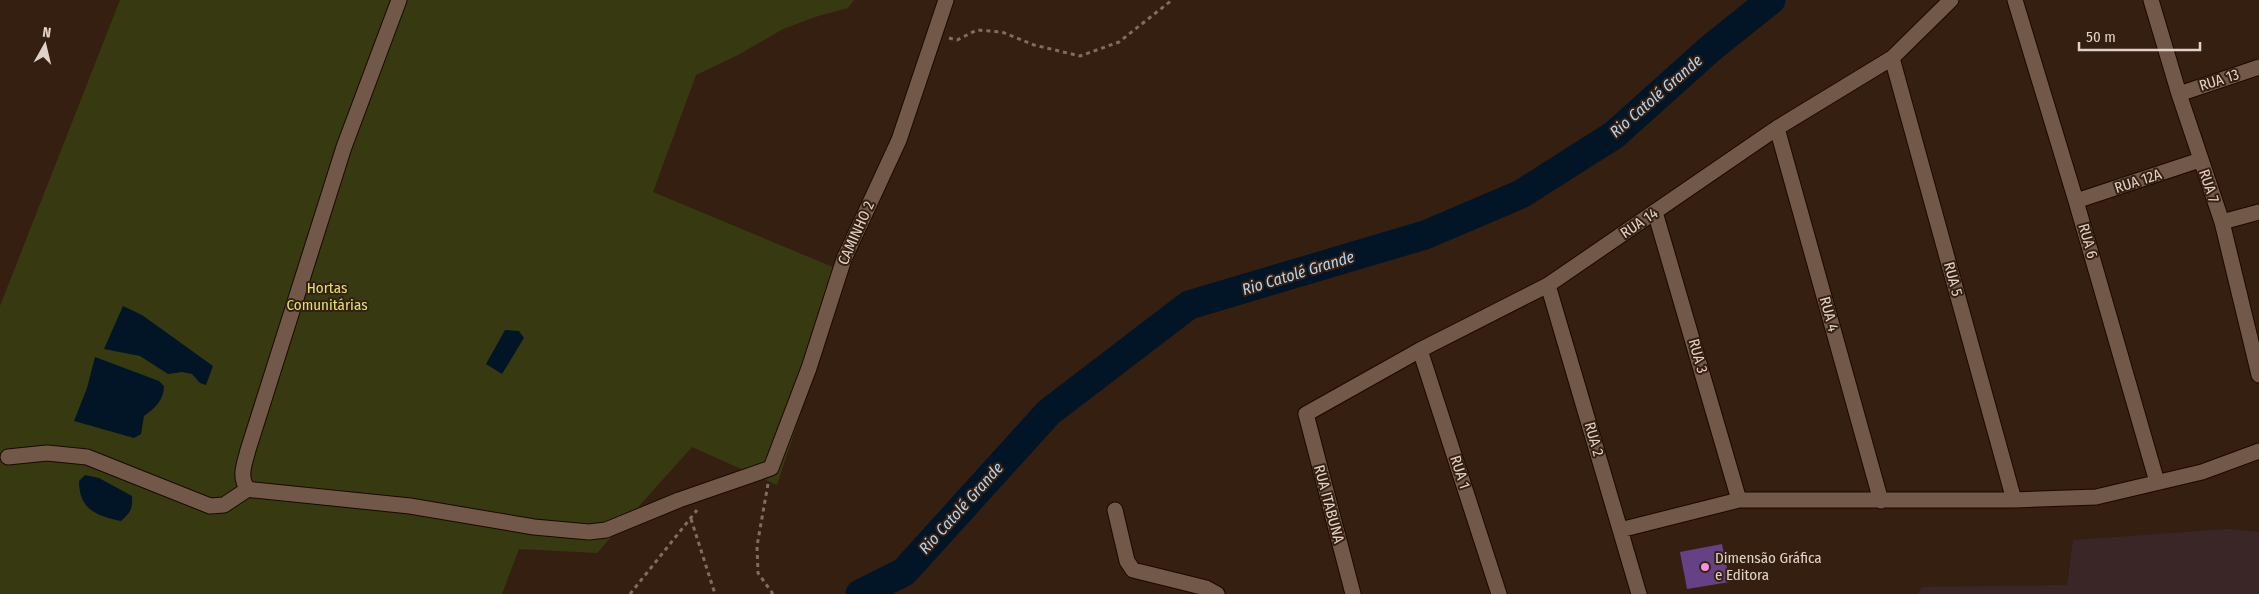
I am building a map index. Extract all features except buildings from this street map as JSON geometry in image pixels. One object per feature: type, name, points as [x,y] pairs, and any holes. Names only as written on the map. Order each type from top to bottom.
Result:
[{"type":"street","points":[[248,489],[243,481],[243,469],[283,339],[344,147],[399,0]]},
{"type":"street","name":"CAMINHO 2","points":[[771,468],[809,368],[844,259],[899,140],[946,0]]},
{"type":"street","name":"RUA 14","points":[[1306,414],[1420,350],[1548,285],[1777,128],[1892,58],[1951,0]]},
{"type":"street","name":"RUA 6","points":[[2015,0],[2076,201],[2157,482]]},
{"type":"street","name":"RUA 7","points":[[2151,0],[2200,160],[2222,222],[2259,375]]},
{"type":"street","name":"RUA 5","points":[[1892,58],[2014,500]]},
{"type":"street","name":"RUA 13","points":[[2179,94],[2259,67]]},
{"type":"street","name":"RUA 4","points":[[1777,128],[1880,500]]},
{"type":"street","name":"RUA 12A","points":[[2076,201],[2200,160]]},
{"type":"street","name":"RUA 3","points":[[1656,212],[1740,500]]},
{"type":"street","points":[[2222,222],[2259,212]]},
{"type":"street","name":"RUA 2","points":[[1548,285],[1639,594]]},
{"type":"street","name":"RUA 1","points":[[1420,350],[1499,594]]},
{"type":"street","name":"RUA ITABUNA","points":[[1306,414],[1353,594]]},
{"type":"street","points":[[1620,530],[1740,500],[2014,500],[2096,497],[2202,472],[2259,452]]},
{"type":"street","points":[[8,456],[47,453],[87,457],[210,506],[224,505],[248,489],[410,506],[543,528],[589,532],[606,530],[679,500],[771,468]]},
{"type":"street","points":[[1116,510],[1127,561],[1133,570],[1206,588],[1217,594]]},
{"type":"path","points":[[934,36],[957,40],[977,30],[1002,32],[1034,45],[1080,56],[1119,42],[1172,0]]},
{"type":"path","points":[[771,468],[757,546],[758,573],[773,594]]},
{"type":"path","points":[[630,594],[691,518],[715,594]]},
{"type":"shaded area","points":[[2227,529],[2259,532],[2259,594],[1919,594],[1921,587],[2067,585],[2073,540]]},
{"type":"green space","name":"Hortas Comunitárias","points":[[120,0],[854,0],[848,8],[815,17],[783,29],[738,55],[696,75],[653,192],[847,273],[777,485],[692,447],[597,553],[519,549],[502,594],[0,594],[0,306]]},
{"type":"water","points":[[123,306],[142,315],[213,366],[206,385],[200,383],[192,374],[182,372],[168,374],[140,356],[104,349]]},
{"type":"water","points":[[505,330],[519,331],[524,338],[502,374],[486,364]]},
{"type":"water","points":[[95,357],[159,381],[164,386],[164,391],[158,403],[144,416],[141,434],[134,438],[74,421],[87,388]]},
{"type":"water","points":[[85,475],[99,478],[132,496],[131,510],[121,521],[97,514],[86,505],[82,498],[79,481]]},
{"type":"waterway","name":"Rio Catolé Grande","points":[[860,594],[904,572],[1049,412],[1189,305],[1425,235],[1521,194],[1614,135],[1711,48],[1771,0]]},
{"type":"place","name":"Dimensão Gráfica e Editora","points":[[1705,567]]}]
